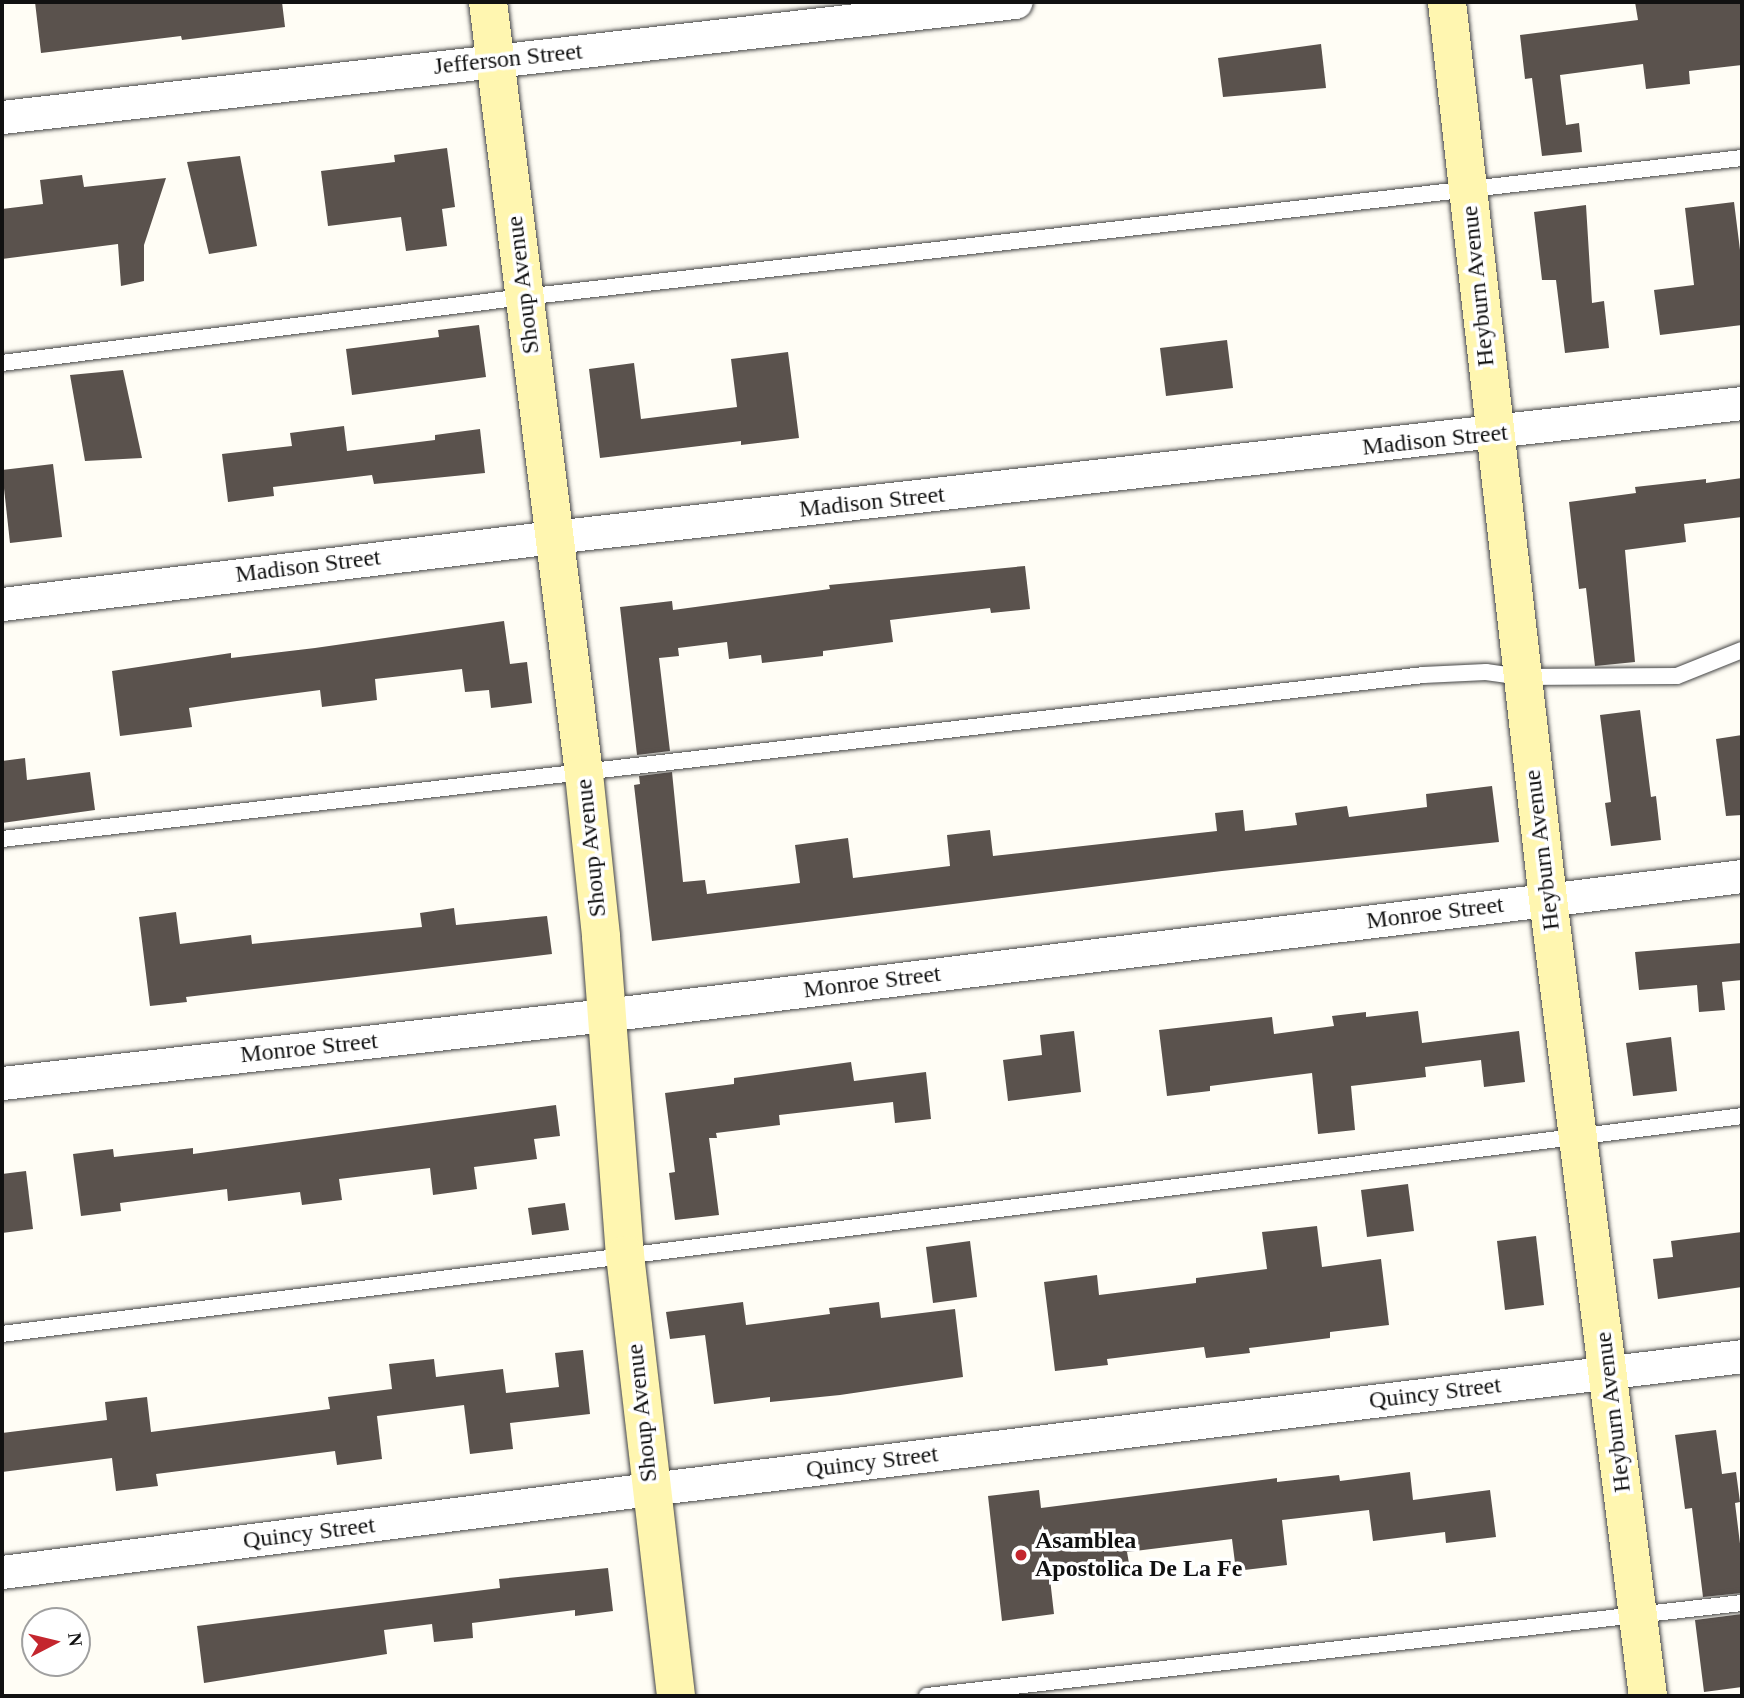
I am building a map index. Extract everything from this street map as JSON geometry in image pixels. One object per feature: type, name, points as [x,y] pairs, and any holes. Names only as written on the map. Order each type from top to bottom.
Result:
[{"type":"street","name":"Shoup Avenue","points":[[488,2],[584,774],[625,1255],[676,1696]]},
{"type":"street","name":"Jefferson Street","points":[[2,117],[1015,2]]},
{"type":"street","name":"Heyburn Avenue","points":[[1447,2],[1521,677],[1648,1696]]},
{"type":"street","name":"Madison Street","points":[[2,604],[553,537],[1742,403]]},
{"type":"street","name":"Monroe Street","points":[[2,1083],[606,1015],[1742,876]]},
{"type":"street","name":"Quincy Street","points":[[2,1572],[650,1489],[1742,1356]]},
{"type":"lane","points":[[2,363],[524,297],[1742,158]]},
{"type":"lane","points":[[2,839],[1423,676],[1486,672],[1521,677],[1677,676],[1742,650]]},
{"type":"lane","points":[[2,1334],[1742,1116]]},
{"type":"lane","points":[[927,1696],[1742,1603]]},
{"type":"building","points":[[35,2],[282,2],[285,27],[41,53]]},
{"type":"building","points":[[1635,2],[1742,2],[1742,65],[1689,71],[1690,84],[1646,89],[1643,64],[1560,75],[1566,125],[1579,123],[1582,152],[1542,156],[1532,78],[1525,79],[1520,35],[1638,20]]},
{"type":"building","points":[[1321,44],[1326,88],[1223,97],[1218,58]]},
{"type":"building","points":[[447,148],[455,207],[442,209],[447,246],[406,251],[401,217],[328,226],[321,171],[395,162],[394,155]]},
{"type":"building","points":[[240,156],[257,246],[209,254],[187,162]]},
{"type":"building","points":[[82,175],[84,187],[166,178],[144,245],[144,281],[121,286],[118,244],[2,259],[2,209],[43,204],[40,180]]},
{"type":"building","points":[[1734,202],[1742,266],[1742,325],[1660,335],[1654,290],[1694,285],[1685,208]]},
{"type":"building","points":[[1586,205],[1592,303],[1604,301],[1609,348],[1565,353],[1556,280],[1542,280],[1534,212]]},
{"type":"building","points":[[479,325],[486,377],[352,395],[346,349],[439,337],[438,330]]},
{"type":"building","points":[[1227,340],[1233,388],[1166,396],[1160,348]]},
{"type":"building","points":[[788,352],[799,438],[741,445],[741,441],[600,458],[589,369],[634,363],[641,419],[737,407],[731,359]]},
{"type":"building","points":[[123,370],[142,458],[85,461],[70,375]]},
{"type":"building","points":[[344,426],[347,451],[435,440],[435,435],[480,429],[485,473],[374,484],[372,475],[273,487],[274,496],[228,502],[222,454],[292,446],[290,433]]},
{"type":"building","points":[[53,464],[62,537],[10,543],[2,470]]},
{"type":"building","points":[[1742,478],[1742,517],[1684,524],[1686,542],[1625,550],[1635,662],[1595,666],[1586,588],[1579,589],[1569,502],[1636,493],[1635,487]]},
{"type":"building","points":[[1025,566],[1030,609],[991,613],[990,608],[890,620],[893,642],[823,651],[823,656],[762,663],[761,655],[729,659],[727,642],[678,648],[679,656],[659,658],[670,751],[637,755],[620,607],[672,601],[673,610],[830,589],[829,585]]},
{"type":"building","points":[[504,621],[510,664],[527,662],[532,703],[491,708],[489,690],[465,692],[462,669],[375,679],[377,700],[322,707],[320,690],[189,708],[192,727],[120,736],[112,671],[231,653],[231,658],[315,648]]},
{"type":"building","points":[[1640,710],[1651,797],[1656,796],[1661,840],[1611,846],[1605,803],[1611,802],[1600,715]]},
{"type":"building","points":[[1742,735],[1742,815],[1726,816],[1716,739]]},
{"type":"building","points":[[25,758],[27,780],[90,772],[95,810],[2,823],[2,761]]},
{"type":"building","points":[[672,772],[683,882],[705,880],[707,894],[800,883],[795,845],[848,838],[853,878],[950,866],[947,835],[990,830],[993,856],[1217,831],[1215,813],[1243,810],[1245,831],[1297,825],[1295,813],[1347,806],[1349,817],[1427,807],[1426,794],[1492,786],[1499,842],[1222,871],[652,941],[634,785],[640,784],[639,776]]},
{"type":"building","points":[[454,908],[456,925],[547,916],[552,954],[186,997],[187,1002],[150,1006],[139,917],[176,912],[180,944],[251,935],[252,944],[422,927],[420,913]]},
{"type":"building","points":[[1742,943],[1742,980],[1722,982],[1725,1010],[1699,1012],[1697,985],[1639,990],[1635,952]]},
{"type":"building","points":[[1418,1011],[1422,1043],[1519,1031],[1525,1082],[1484,1087],[1481,1060],[1425,1067],[1426,1077],[1351,1086],[1355,1130],[1318,1134],[1312,1073],[1210,1086],[1210,1091],[1167,1096],[1159,1030],[1272,1017],[1274,1034],[1334,1026],[1332,1016],[1366,1012],[1366,1017]]},
{"type":"building","points":[[1074,1031],[1081,1092],[1008,1101],[1003,1060],[1042,1055],[1040,1035]]},
{"type":"building","points":[[1671,1037],[1677,1091],[1633,1096],[1626,1043]]},
{"type":"building","points":[[851,1062],[854,1081],[926,1072],[931,1119],[895,1123],[893,1102],[779,1115],[780,1125],[716,1133],[717,1138],[709,1138],[719,1215],[675,1220],[669,1173],[675,1172],[665,1093],[734,1084],[734,1078]]},
{"type":"building","points":[[556,1105],[560,1136],[534,1139],[537,1159],[474,1167],[477,1189],[433,1195],[430,1168],[339,1179],[342,1200],[302,1205],[300,1192],[228,1201],[227,1189],[120,1203],[121,1211],[81,1216],[73,1154],[113,1149],[114,1157],[193,1148],[193,1154]]},
{"type":"building","points":[[26,1171],[33,1229],[2,1233],[2,1174]]},
{"type":"building","points":[[1408,1184],[1414,1231],[1367,1237],[1361,1190]]},
{"type":"building","points":[[565,1203],[569,1230],[532,1235],[528,1208]]},
{"type":"building","points":[[1317,1226],[1322,1267],[1381,1259],[1389,1325],[1330,1332],[1330,1338],[1249,1348],[1250,1353],[1206,1358],[1204,1347],[1107,1359],[1108,1365],[1055,1371],[1044,1282],[1097,1275],[1099,1295],[1196,1283],[1196,1278],[1267,1269],[1262,1232]]},
{"type":"building","points":[[1742,1232],[1742,1287],[1658,1299],[1653,1259],[1673,1257],[1671,1241]]},
{"type":"building","points":[[1536,1236],[1544,1305],[1505,1310],[1497,1241]]},
{"type":"building","points":[[970,1241],[977,1297],[933,1303],[926,1247]]},
{"type":"building","points":[[743,1302],[746,1325],[830,1314],[829,1308],[879,1302],[881,1318],[955,1309],[963,1377],[840,1395],[770,1402],[770,1397],[714,1404],[705,1335],[670,1339],[666,1312]]},
{"type":"building","points":[[583,1350],[590,1414],[510,1423],[513,1449],[470,1454],[464,1405],[377,1416],[382,1459],[337,1465],[335,1451],[156,1474],[158,1486],[116,1491],[112,1458],[2,1472],[2,1433],[107,1420],[105,1402],[147,1397],[151,1432],[330,1409],[328,1397],[392,1389],[389,1364],[434,1359],[436,1377],[503,1369],[506,1393],[559,1387],[555,1353]]},
{"type":"building","points":[[1716,1430],[1722,1474],[1736,1472],[1740,1502],[1735,1503],[1742,1560],[1742,1593],[1703,1597],[1692,1508],[1685,1509],[1675,1435]]},
{"type":"building","points":[[1410,1472],[1413,1500],[1490,1490],[1496,1537],[1446,1543],[1445,1532],[1373,1541],[1369,1510],[1282,1520],[1287,1565],[1236,1571],[1232,1539],[1127,1552],[1130,1569],[1050,1579],[1054,1614],[1002,1621],[988,1496],[1039,1490],[1041,1508],[1277,1478],[1277,1482],[1339,1475],[1340,1481]]},
{"type":"building","points":[[608,1568],[613,1611],[575,1616],[575,1610],[472,1623],[473,1638],[434,1642],[432,1624],[384,1630],[387,1654],[204,1683],[197,1626],[500,1588],[499,1579]]},
{"type":"building","points":[[1742,1614],[1742,1687],[1704,1692],[1695,1620]]},
{"type":"place","name":"Asamblea Apostolica De La Fe","points":[[1021,1555]]}]
